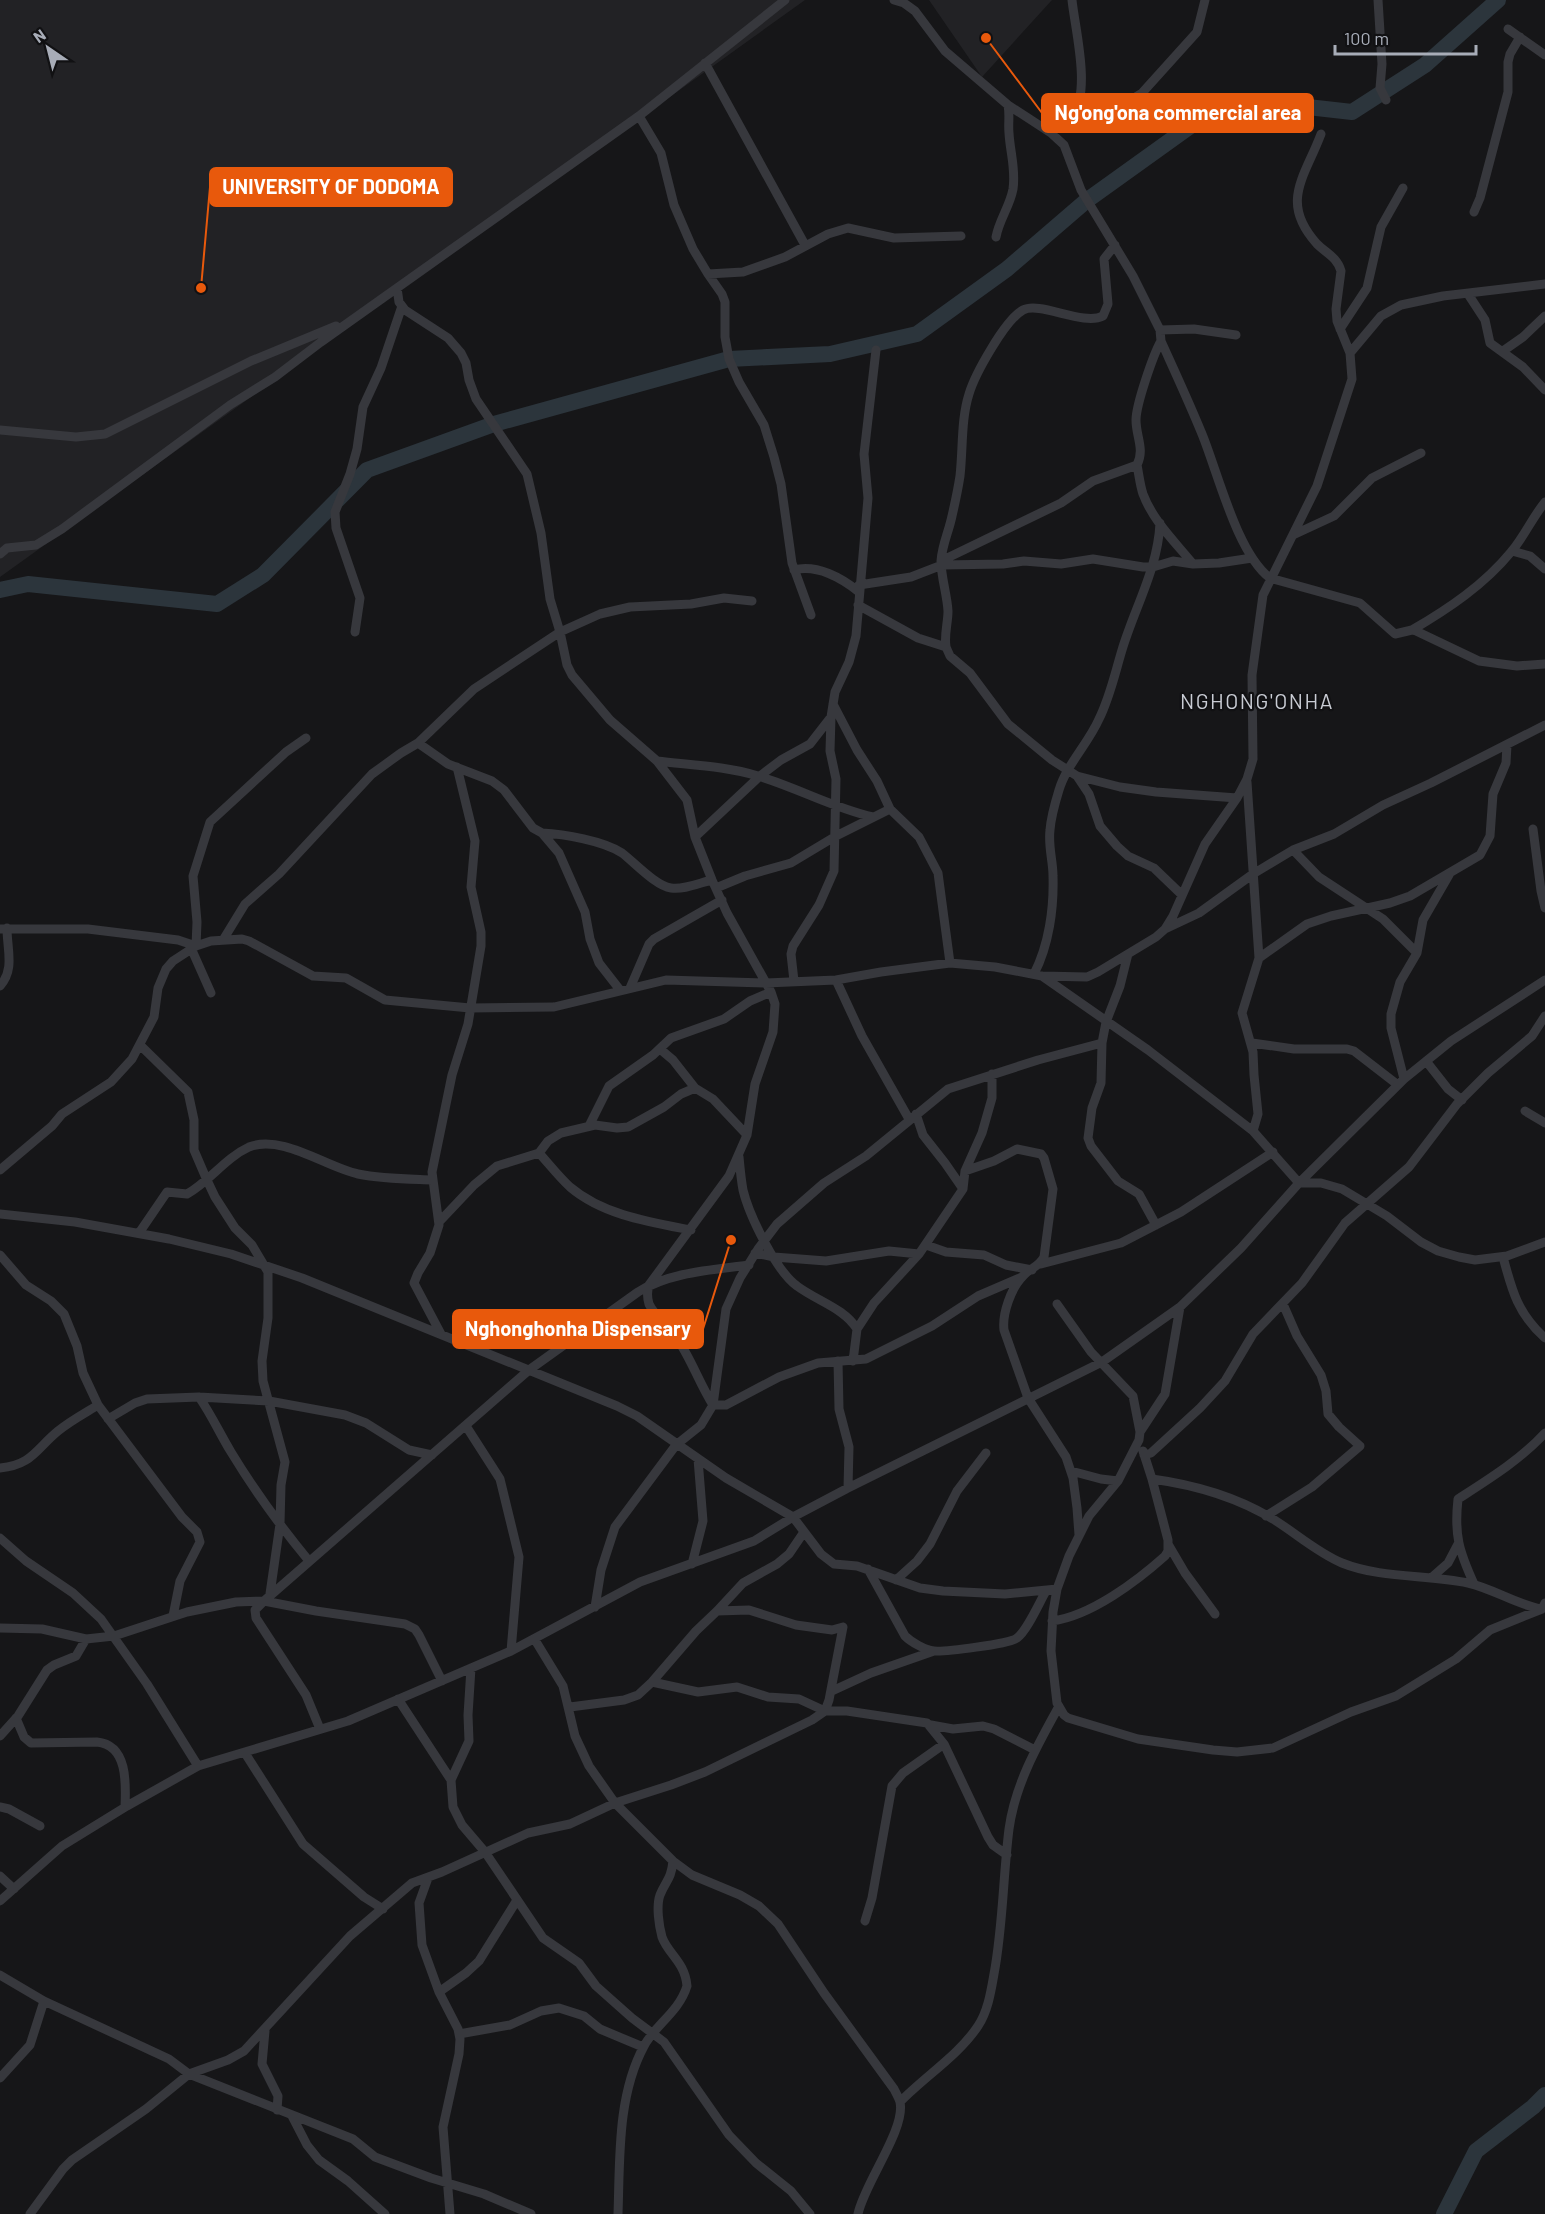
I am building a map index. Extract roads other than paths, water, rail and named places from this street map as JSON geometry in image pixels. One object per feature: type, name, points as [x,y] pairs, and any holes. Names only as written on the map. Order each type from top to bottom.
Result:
[{"type":"street","points":[[0,554],[7,548],[36,545],[63,529],[230,405],[275,377],[639,116],[785,0]]},
{"type":"street","points":[[894,0],[904,3],[915,11],[945,51],[1008,105],[1051,133],[1064,145],[1081,190],[1160,330],[1161,341],[1203,435],[1223,495],[1252,558],[1259,569],[1270,578],[1360,603],[1395,634],[1412,630],[1484,581],[1512,550],[1545,502]]},
{"type":"street","points":[[1051,133],[1073,115],[1078,100],[1083,65],[1072,0]]},
{"type":"street","points":[[1073,115],[1096,114],[1121,106],[1142,93],[1197,32],[1205,0]]},
{"type":"street","points":[[1378,0],[1382,64],[1381,91],[1386,100]]},
{"type":"street","points":[[1508,29],[1545,55]]},
{"type":"street","points":[[1474,212],[1480,198],[1508,92],[1508,62],[1520,37]]},
{"type":"street","points":[[705,63],[805,245]]},
{"type":"street","points":[[996,237],[998,225],[1013,188],[1014,159],[1009,132],[1008,105]]},
{"type":"street","points":[[639,116],[661,153],[674,205],[693,249],[725,302],[725,337],[729,359],[739,382],[764,425],[781,483],[789,550],[794,570],[812,615]]},
{"type":"street","points":[[1253,1131],[1258,1114],[1252,1043],[1242,1013],[1259,958],[1247,779],[1254,745],[1253,664],[1263,595],[1317,486],[1352,379],[1350,353],[1340,329],[1336,309],[1341,271],[1336,259],[1314,240],[1297,210],[1299,183],[1321,134]]},
{"type":"street","points":[[1340,329],[1367,288],[1381,227],[1403,188]]},
{"type":"street","points":[[708,274],[743,272],[785,257],[837,230],[848,228],[894,238],[961,236]]},
{"type":"street","points":[[1114,245],[1104,259],[1107,304],[1103,316],[1099,318],[1082,317],[1030,307],[1021,310],[997,339],[974,380],[965,413],[960,478],[941,563],[948,611],[944,638],[946,647],[950,656],[970,673],[1008,724],[1052,760],[1077,776],[1120,787],[1156,792],[1237,798]]},
{"type":"street","points":[[1350,353],[1373,323],[1390,309],[1443,296],[1545,284]]},
{"type":"street","points":[[320,1729],[306,1695],[256,1618],[255,1610],[267,1597],[529,1370],[649,1285],[729,1176],[739,1157],[747,1135],[754,1084],[773,1032],[774,1004],[769,988],[714,884],[695,837],[687,800],[657,761],[610,720],[572,675],[549,599],[541,533],[527,474],[476,399],[466,363],[457,347],[448,338],[402,306],[397,288]]},
{"type":"street","points":[[1468,294],[1485,320],[1490,343],[1533,376],[1545,390]]},
{"type":"street","points":[[355,632],[360,598],[336,528],[335,512],[353,465],[363,407],[381,368],[402,306]]},
{"type":"street","points":[[1503,351],[1545,316]]},
{"type":"street","points":[[0,430],[76,437],[105,434],[251,361],[352,320]]},
{"type":"street","points":[[1160,330],[1194,329],[1236,335]]},
{"type":"street","points":[[1161,341],[1153,356],[1137,412],[1136,424],[1142,455],[1137,465],[1145,498],[1160,523],[1194,564]]},
{"type":"street","points":[[794,981],[791,954],[793,946],[829,886],[834,872],[836,807],[835,772],[830,751],[831,717],[835,692],[849,662],[856,636],[868,498],[864,454],[876,350]]},
{"type":"street","points":[[1293,535],[1334,516],[1372,478],[1421,453]]},
{"type":"street","points":[[794,570],[801,568],[818,570],[841,578],[859,589],[911,577],[1061,503],[1093,481],[1137,465]]},
{"type":"street","points":[[1038,975],[1044,953],[1051,906],[1053,876],[1049,837],[1061,784],[1100,717],[1116,675],[1130,626],[1153,567],[1159,545],[1160,523]]},
{"type":"street","points":[[1512,550],[1530,556],[1545,569]]},
{"type":"street","points":[[941,563],[1003,564],[1024,561],[1061,564],[1093,559],[1153,567],[1173,561],[1194,564],[1252,558]]},
{"type":"street","points":[[223,940],[245,904],[279,874],[364,781],[418,743],[464,696],[560,632],[600,614],[630,607],[692,604],[724,598],[752,601]]},
{"type":"street","points":[[858,605],[918,638],[946,647]]},
{"type":"street","points":[[1412,630],[1479,661],[1517,666],[1545,664]]},
{"type":"street","points":[[833,704],[856,750],[878,781],[890,809],[919,837],[938,873],[950,963]]},
{"type":"street","points":[[695,837],[760,776],[781,760],[810,744],[831,717]]},
{"type":"street","points":[[589,1126],[609,1086],[679,1033],[724,1019],[769,988],[794,981],[836,980],[950,963],[995,967],[1038,975],[1087,977],[1156,937],[1165,929],[1199,913],[1253,874],[1293,850],[1334,834],[1383,805],[1545,725]]},
{"type":"street","points":[[211,993],[194,947],[197,922],[193,876],[210,822],[286,752],[306,738]]},
{"type":"street","points":[[418,743],[448,764],[492,781],[504,790],[533,828],[542,833],[562,858],[585,912],[590,939],[599,963],[625,989]]},
{"type":"street","points":[[1259,958],[1307,924],[1410,896],[1480,855],[1488,842],[1493,794],[1506,763],[1507,745]]},
{"type":"street","points":[[657,761],[743,771],[836,807],[873,817]]},
{"type":"street","points":[[441,1334],[414,1283],[436,1238],[440,1221],[432,1180],[452,1075],[468,1024],[480,958],[481,932],[471,887],[475,841],[457,767]]},
{"type":"street","points":[[1077,776],[1089,794],[1097,822],[1102,830],[1123,852],[1154,868],[1181,894]]},
{"type":"street","points":[[1165,929],[1173,916],[1204,844],[1237,798],[1247,779]]},
{"type":"street","points":[[542,833],[553,833],[598,843],[616,850],[668,888],[680,888],[714,884],[791,863],[836,836],[890,809]]},
{"type":"street","points":[[1533,829],[1540,891],[1545,908]]},
{"type":"street","points":[[1293,850],[1323,879],[1383,919],[1417,953]]},
{"type":"street","points":[[1401,1082],[1391,1028],[1391,1014],[1400,982],[1417,953],[1423,920],[1449,874]]},
{"type":"street","points":[[625,989],[649,944],[654,939],[722,900]]},
{"type":"street","points":[[0,986],[6,979],[10,965],[4,928],[88,929],[178,940],[194,947]]},
{"type":"street","points":[[0,1170],[52,1126],[62,1114],[111,1082],[132,1059],[154,1017],[158,988],[166,969],[173,961],[194,947],[223,940],[249,941],[313,976],[346,978],[385,1000],[470,1008],[554,1007],[666,980],[769,988]]},
{"type":"street","points":[[1128,954],[1120,986],[1106,1022],[1102,1043],[1101,1083],[1092,1108],[1089,1142],[1118,1181],[1139,1194],[1156,1225]]},
{"type":"street","points":[[1038,975],[1181,1075],[1253,1131],[1299,1183]]},
{"type":"street","points":[[836,980],[862,1036],[923,1135],[963,1190]]},
{"type":"street","points":[[0,1901],[62,1846],[124,1807],[198,1766],[348,1721],[511,1652],[640,1582],[754,1541],[848,1488],[1102,1362],[1180,1307],[1241,1248],[1299,1183],[1401,1082],[1451,1041],[1545,980]]},
{"type":"street","points":[[1144,1455],[1151,1453],[1210,1397],[1230,1374],[1253,1334],[1311,1273],[1340,1229],[1409,1167],[1427,1141],[1462,1100],[1488,1073],[1532,1036],[1545,1016]]},
{"type":"street","points":[[595,1607],[601,1570],[612,1533],[635,1498],[676,1445],[701,1425],[713,1405],[726,1309],[734,1287],[755,1253],[777,1224],[806,1197],[866,1156],[948,1089],[1102,1043]]},
{"type":"street","points":[[1252,1043],[1294,1049],[1347,1048],[1401,1082]]},
{"type":"street","points":[[140,1045],[190,1097],[194,1120],[193,1145],[206,1178],[235,1228],[252,1245],[268,1272],[268,1318],[262,1360],[263,1380],[285,1457],[280,1493],[280,1524],[267,1597]]},
{"type":"street","points":[[660,1049],[673,1060],[694,1088],[713,1098],[747,1135]]},
{"type":"street","points":[[1426,1061],[1448,1089],[1462,1100]]},
{"type":"street","points":[[853,1361],[857,1329],[873,1303],[919,1254],[963,1190],[965,1171],[982,1133],[992,1098],[992,1074]]},
{"type":"street","points":[[440,1221],[489,1171],[509,1161],[539,1153],[556,1135],[589,1126],[628,1127],[694,1088]]},
{"type":"street","points":[[1526,1111],[1545,1123]]},
{"type":"street","points":[[139,1233],[164,1194],[170,1191],[187,1194],[241,1152],[264,1143],[290,1148],[345,1171],[380,1178],[432,1180]]},
{"type":"street","points":[[965,1171],[994,1161],[1017,1149],[1041,1154],[1053,1196],[1046,1252],[1041,1264]]},
{"type":"street","points":[[713,1405],[726,1405],[779,1377],[818,1363],[866,1359],[905,1342],[967,1302],[1022,1276],[1041,1264],[1114,1245],[1156,1225],[1181,1212],[1273,1152]]},
{"type":"street","points":[[539,1153],[572,1188],[605,1208],[622,1215],[691,1230]]},
{"type":"street","points":[[739,1157],[744,1193],[763,1242],[792,1282],[846,1315],[857,1329]]},
{"type":"street","points":[[1299,1183],[1321,1182],[1333,1185],[1387,1216],[1421,1242],[1438,1251],[1475,1260],[1503,1257],[1545,1242]]},
{"type":"street","points":[[0,1214],[75,1222],[139,1233],[202,1246],[263,1264],[628,1411],[726,1479],[793,1517],[829,1562],[868,1569],[920,1588],[943,1591],[1005,1594],[1057,1589]]},
{"type":"street","points":[[926,1245],[946,1252],[984,1256],[1032,1270]]},
{"type":"street","points":[[755,1253],[774,1257],[826,1261],[889,1251],[919,1254]]},
{"type":"street","points":[[0,1255],[26,1285],[51,1301],[64,1314],[77,1346],[83,1373],[98,1405],[182,1517],[199,1536],[199,1547],[178,1588],[173,1616]]},
{"type":"street","points":[[1503,1257],[1517,1303],[1526,1319],[1545,1338]]},
{"type":"street","points":[[649,1285],[688,1274],[748,1265]]},
{"type":"street","points":[[1022,1276],[1005,1310],[1004,1330],[1028,1398],[1066,1457],[1071,1471],[1079,1536]]},
{"type":"street","points":[[649,1285],[647,1292],[650,1305],[682,1346],[713,1405]]},
{"type":"street","points":[[1057,1304],[1081,1339],[1133,1396],[1144,1455],[1168,1543],[1185,1573],[1215,1614]]},
{"type":"street","points":[[1266,1516],[1312,1487],[1360,1446],[1328,1414],[1326,1391],[1321,1375],[1304,1348],[1283,1304]]},
{"type":"street","points":[[1180,1307],[1170,1356],[1167,1387],[1162,1399],[1140,1436],[1118,1482],[1095,1507],[1063,1569],[1057,1589],[1052,1621],[1051,1651],[1058,1708],[1064,1715],[1073,1720],[1138,1739],[1227,1751],[1273,1748],[1351,1712],[1396,1696],[1456,1659],[1490,1630],[1544,1607]]},
{"type":"street","points":[[838,1361],[839,1408],[850,1453],[848,1488]]},
{"type":"street","points":[[108,1419],[141,1400],[199,1396],[269,1401],[345,1415],[366,1423],[409,1450],[432,1455]]},
{"type":"street","points":[[199,1396],[233,1455],[280,1524],[309,1561]]},
{"type":"street","points":[[0,1468],[27,1461],[59,1429],[98,1405]]},
{"type":"street","points":[[466,1426],[500,1479],[519,1557],[511,1652]]},
{"type":"street","points":[[1474,1584],[1458,1545],[1455,1525],[1458,1499],[1495,1476],[1545,1433]]},
{"type":"street","points":[[896,1580],[912,1566],[930,1544],[960,1485],[986,1453]]},
{"type":"street","points":[[692,1564],[703,1521],[698,1460]]},
{"type":"street","points":[[1071,1471],[1118,1482]]},
{"type":"street","points":[[1152,1479],[1214,1492],[1245,1505],[1346,1564],[1365,1570],[1474,1584],[1525,1605],[1544,1607]]},
{"type":"street","points":[[570,1707],[624,1700],[638,1695],[743,1583],[789,1554],[804,1532]]},
{"type":"street","points":[[0,1538],[26,1562],[63,1586],[92,1609],[114,1636],[198,1766]]},
{"type":"street","points":[[1052,1621],[1070,1617],[1116,1593],[1166,1556],[1168,1543]]},
{"type":"street","points":[[1431,1578],[1448,1563],[1458,1545]]},
{"type":"street","points":[[868,1569],[906,1638],[934,1651]]},
{"type":"street","points":[[832,1691],[871,1673],[934,1651],[999,1644],[1013,1640],[1021,1634],[1046,1591]]},
{"type":"street","points":[[0,1628],[42,1629],[86,1639],[114,1636],[173,1616],[267,1597],[316,1611],[405,1624],[415,1629],[419,1635],[442,1681]]},
{"type":"street","points":[[30,2214],[72,2160],[146,2109],[189,2074],[237,2056],[264,2031],[335,1951],[412,1883],[528,1833],[578,1821],[615,1803],[705,1772],[812,1720],[825,1711],[832,1691],[834,1666],[843,1628],[832,1630],[796,1625],[749,1610],[717,1611]]},
{"type":"street","points":[[1,1734],[16,1718],[47,1670],[76,1656],[86,1639]]},
{"type":"street","points":[[535,1640],[563,1686],[570,1707],[575,1736],[582,1753],[592,1772],[615,1803],[673,1861],[692,1875],[740,1895],[759,1906],[778,1924],[824,1993],[889,2081],[900,2102],[898,2122],[868,2185],[858,2214]]},
{"type":"street","points":[[451,1780],[469,1741],[471,1668]]},
{"type":"street","points":[[652,1682],[698,1692],[737,1687],[768,1697],[799,1699],[825,1711],[847,1711],[921,1721],[953,1729],[983,1726],[994,1729],[1035,1750]]},
{"type":"street","points":[[398,1699],[451,1780],[453,1807],[462,1825],[485,1852],[547,1942],[579,1963],[596,1986],[669,2048],[729,2135],[756,2163],[791,2191],[810,2214]]},
{"type":"street","points":[[900,2102],[964,2043],[978,2026],[984,2014],[992,1988],[998,1954],[1009,1829],[1017,1793],[1035,1750],[1058,1708]]},
{"type":"street","points":[[16,1718],[24,1737],[31,1743],[96,1742],[112,1748],[126,1778],[124,1807]]},
{"type":"street","points":[[931,1725],[944,1744],[987,1837],[993,1845],[1007,1855]]},
{"type":"street","points":[[865,1921],[872,1898],[892,1786],[903,1773],[944,1744]]},
{"type":"street","points":[[245,1753],[303,1844],[364,1897],[382,1909]]},
{"type":"street","points":[[0,1807],[9,1809],[40,1826]]},
{"type":"street","points":[[618,2214],[620,2154],[625,2108],[643,2047],[652,2033],[669,2016],[687,1986],[678,1960],[665,1942],[661,1929],[659,1900],[671,1876],[673,1861]]},
{"type":"street","points":[[0,1876],[14,1889]]},
{"type":"street","points":[[428,1878],[419,1903],[421,1936],[439,1992],[459,2034],[459,2054],[443,2127],[450,2214]]},
{"type":"street","points":[[439,1992],[479,1961],[517,1900]]},
{"type":"street","points":[[0,1975],[44,2001],[169,2059],[189,2074],[353,2139],[375,2157],[413,2172],[484,2194],[531,2214]]},
{"type":"street","points":[[0,2078],[30,2045],[44,2001]]},
{"type":"street","points":[[459,2034],[510,2025],[541,2011],[559,2008],[584,2016],[600,2029],[643,2047]]},
{"type":"street","points":[[264,2031],[262,2064],[278,2096],[277,2110]]},
{"type":"street","points":[[292,2116],[307,2145],[319,2160],[348,2181],[385,2214]]},
{"type":"waterway","points":[[0,590],[28,584],[217,604],[263,575],[367,470],[494,424],[729,359],[830,354],[917,334],[1007,269],[1086,201],[1217,107],[1290,105],[1352,112],[1425,65],[1498,0]]},
{"type":"waterway","points":[[1444,2214],[1476,2151],[1545,2095]]},
{"type":"place","name":"Ng'ong'ona commercial area","points":[[986,38]]},
{"type":"place","name":"UNIVERSITY OF DODOMA","points":[[201,288]]},
{"type":"place","name":"Nghonghonha Dispensary","points":[[731,1240]]},
{"type":"district","name":"NGHONG'ONHA","points":[[1257,702]]}]
